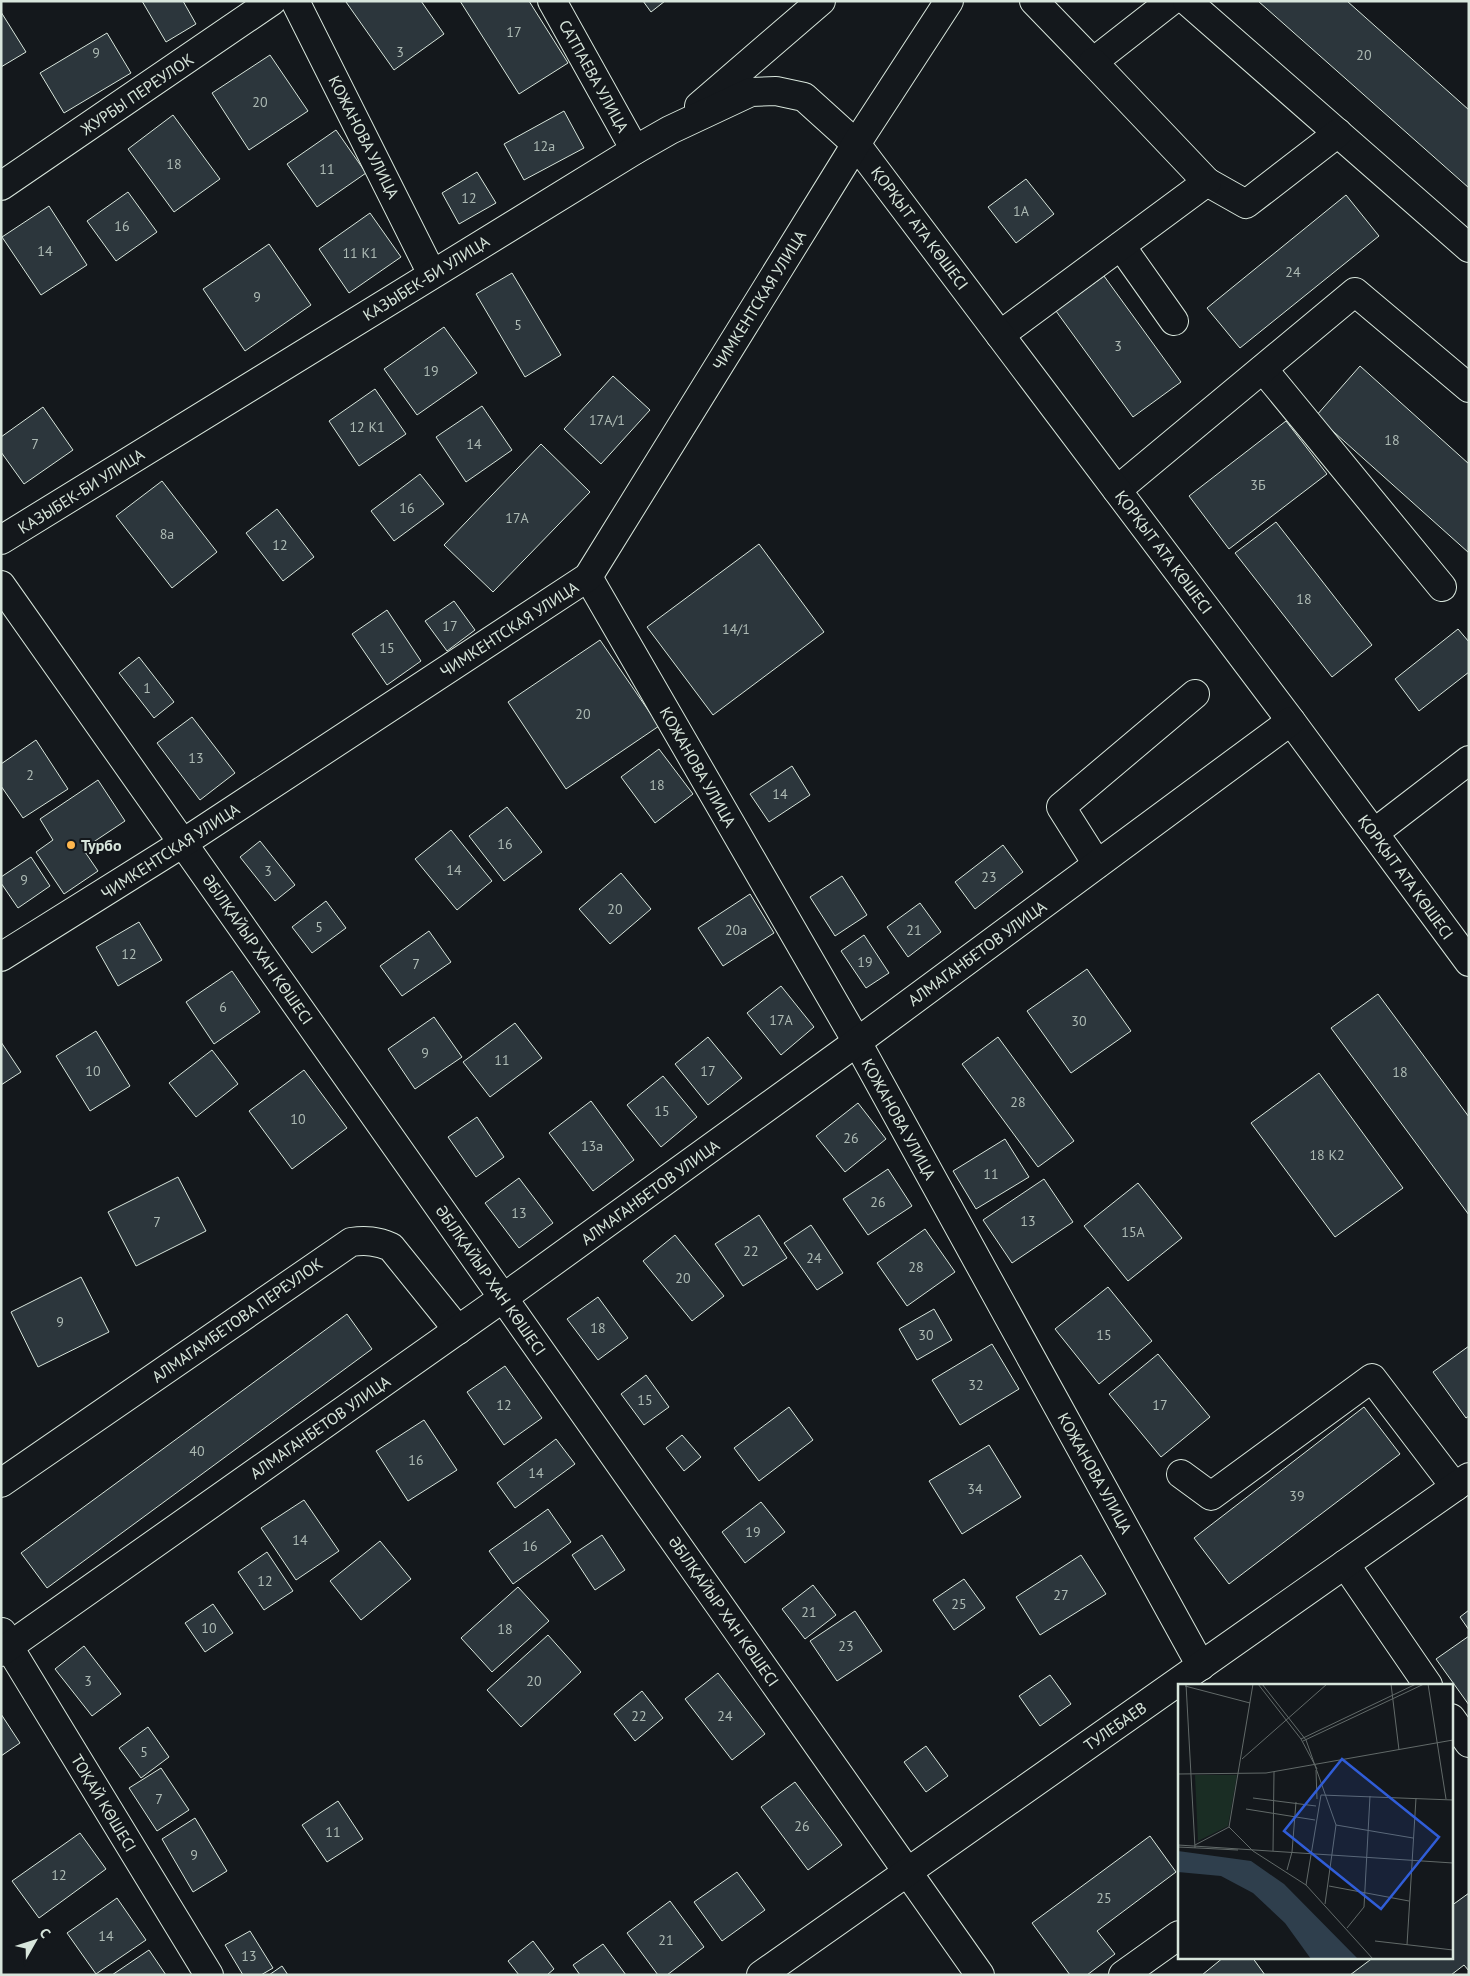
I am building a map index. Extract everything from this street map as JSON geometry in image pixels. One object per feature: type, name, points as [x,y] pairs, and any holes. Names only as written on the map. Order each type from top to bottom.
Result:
[{"type":"street","name":"ЖУРБЫ ПЕРЕУЛОК","points":[[1,186],[272,1]]},
{"type":"street","name":"КОЖАНОВА УЛИЦА","points":[[295,1],[432,274]]},
{"type":"street","name":"САТПАЕВА УЛИЦА","points":[[552,1],[635,150]]},
{"type":"street","points":[[670,130],[821,1]]},
{"type":"street","name":"ЧИМКЕНТСКАЯ УЛИЦА","points":[[1,957],[183,843],[588,577],[856,144],[949,1]]},
{"type":"street","points":[[1034,1],[1207,182],[1246,204],[1338,133]]},
{"type":"street","points":[[1093,62],[1171,1]]},
{"type":"street","points":[[1187,1],[1469,248]]},
{"type":"street","name":"КАЗЫБЕК-БИ УЛИЦА","points":[[1,540],[635,150],[670,130],[751,92],[776,91],[804,97],[856,144]]},
{"type":"street","name":"ҚОРҚЫТ АТА КӨШЕСІ","points":[[856,144],[1291,721],[1469,962]]},
{"type":"street","points":[[1000,335],[1207,182]]},
{"type":"street","points":[[1121,246],[1174,321]]},
{"type":"street","points":[[1117,490],[1355,292],[1469,388]]},
{"type":"street","points":[[1263,368],[1442,587]]},
{"type":"street","name":"КОЖАНОВА УЛИЦА","points":[[588,577],[857,1042],[1201,1666]]},
{"type":"street","name":"ӘБІЛҚАЙЫР ХАН КӨШЕСІ","points":[[1,585],[980,1975]]},
{"type":"street","points":[[1097,864],[1061,808],[1195,694]]},
{"type":"street","name":"АЛМАГАНБЕТОВ УЛИЦА","points":[[4,1643],[503,1298],[857,1042],[1291,721]]},
{"type":"street","points":[[1374,834],[1469,760]]},
{"type":"street","name":"АЛМАГАМБЕТОВА ПЕРЕУЛОК","points":[[1,1483],[351,1242],[366,1240],[391,1247],[458,1330]]},
{"type":"street","points":[[1180,1474],[1211,1496],[1372,1378],[1462,1482]]},
{"type":"street","name":"ТУЛЕБАЕВ","points":[[761,1975],[1462,1482]]},
{"type":"street","points":[[1345,1564],[1427,1684]]},
{"type":"street","name":"ТОҚАЙ КӨШЕСІ","points":[[4,1643],[209,1975]]},
{"type":"street","points":[[1452,1719],[1469,1744]]},
{"type":"street","points":[[1123,1975],[1178,1936]]},
{"type":"building","points":[[142,1],[183,1],[196,24],[166,42]]},
{"type":"building","points":[[347,1],[421,1],[444,34],[394,70]]},
{"type":"building","points":[[460,1],[529,1],[568,63],[519,94]]},
{"type":"building","points":[[643,1],[665,1],[651,12]]},
{"type":"building","points":[[1258,1],[1347,1],[1469,110],[1469,188]]},
{"type":"building","points":[[1,12],[26,52],[1,67]]},
{"type":"building","points":[[107,33],[131,73],[64,113],[40,73]]},
{"type":"building","points":[[270,55],[308,111],[249,150],[212,93]]},
{"type":"building","points":[[564,111],[584,148],[524,180],[504,144]]},
{"type":"building","points":[[173,115],[220,179],[174,212],[128,149]]},
{"type":"building","points":[[336,130],[366,173],[317,207],[287,164]]},
{"type":"building","points":[[477,172],[496,203],[459,224],[442,193]]},
{"type":"building","points":[[1026,179],[1054,214],[1016,243],[988,207]]},
{"type":"building","points":[[128,192],[157,232],[116,261],[87,221]]},
{"type":"building","points":[[1346,195],[1379,236],[1240,348],[1207,308]]},
{"type":"building","points":[[49,206],[87,265],[41,295],[2,237]]},
{"type":"building","points":[[370,213],[401,257],[349,293],[319,249]]},
{"type":"building","points":[[269,244],[311,305],[245,351],[203,289]]},
{"type":"building","points":[[512,273],[561,355],[525,377],[476,294]]},
{"type":"building","points":[[1104,276],[1181,382],[1133,417],[1056,311]]},
{"type":"building","points":[[444,327],[477,373],[417,415],[384,369]]},
{"type":"building","points":[[1360,366],[1469,464],[1469,553],[1316,416]]},
{"type":"building","points":[[613,376],[650,410],[601,464],[564,429]]},
{"type":"building","points":[[375,389],[406,434],[359,466],[329,421]]},
{"type":"building","points":[[482,406],[512,450],[466,482],[436,437]]},
{"type":"building","points":[[43,407],[73,450],[24,484],[1,452],[1,437]]},
{"type":"building","points":[[1286,421],[1327,474],[1229,549],[1189,496]]},
{"type":"building","points":[[541,444],[590,492],[493,592],[444,545]]},
{"type":"building","points":[[420,474],[444,504],[394,541],[371,511]]},
{"type":"building","points":[[162,481],[217,552],[172,588],[116,516]]},
{"type":"building","points":[[277,509],[314,557],[283,581],[246,533]]},
{"type":"building","points":[[1276,522],[1372,645],[1332,677],[1235,553]]},
{"type":"building","points":[[759,544],[824,632],[713,715],[647,627]]},
{"type":"building","points":[[454,601],[475,630],[447,651],[425,621]]},
{"type":"building","points":[[387,610],[421,661],[387,685],[352,634]]},
{"type":"building","points":[[1458,629],[1469,642],[1469,672],[1419,711],[1395,679]]},
{"type":"building","points":[[600,640],[659,726],[566,789],[508,702]]},
{"type":"building","points":[[139,657],[174,702],[154,718],[119,673]]},
{"type":"building","points":[[192,717],[235,773],[200,800],[157,743]]},
{"type":"building","points":[[36,740],[68,789],[23,818],[1,786],[1,764]]},
{"type":"building","points":[[659,749],[693,794],[655,823],[621,777]]},
{"type":"building","points":[[792,766],[810,795],[769,822],[750,794]]},
{"type":"building","points":[[98,780],[125,821],[83,849],[98,871],[64,894],[36,852],[53,840],[40,819]]},
{"type":"building","points":[[507,807],[542,852],[504,881],[469,836]]},
{"type":"building","points":[[451,830],[492,881],[457,910],[415,859]]},
{"type":"building","points":[[260,841],[295,885],[275,901],[240,857]]},
{"type":"building","points":[[1003,845],[1023,872],[975,909],[955,882]]},
{"type":"building","points":[[31,857],[50,886],[18,908],[1,883],[1,877]]},
{"type":"building","points":[[621,873],[651,909],[610,944],[579,909]]},
{"type":"building","points":[[842,876],[867,915],[835,936],[810,897]]},
{"type":"building","points":[[750,894],[774,933],[723,966],[698,928]]},
{"type":"building","points":[[326,901],[346,928],[312,953],[292,927]]},
{"type":"building","points":[[920,903],[941,932],[908,957],[887,927]]},
{"type":"building","points":[[139,922],[162,960],[118,986],[96,947]]},
{"type":"building","points":[[429,931],[451,962],[402,996],[380,966]]},
{"type":"building","points":[[864,935],[889,973],[866,988],[841,951]]},
{"type":"building","points":[[1087,969],[1131,1031],[1071,1073],[1027,1011]]},
{"type":"building","points":[[232,971],[260,1012],[214,1044],[186,1002]]},
{"type":"building","points":[[781,986],[814,1027],[781,1055],[747,1013]]},
{"type":"building","points":[[1378,994],[1469,1117],[1469,1215],[1331,1028]]},
{"type":"building","points":[[434,1017],[462,1057],[415,1089],[388,1049]]},
{"type":"building","points":[[515,1023],[542,1058],[490,1097],[463,1062]]},
{"type":"building","points":[[96,1031],[130,1086],[90,1111],[56,1056]]},
{"type":"building","points":[[708,1037],[742,1078],[708,1105],[675,1064]]},
{"type":"building","points":[[998,1037],[1074,1141],[1038,1167],[962,1064]]},
{"type":"building","points":[[1,1042],[21,1072],[1,1085]]},
{"type":"building","points":[[212,1050],[238,1084],[196,1117],[169,1083]]},
{"type":"building","points":[[304,1070],[347,1128],[292,1169],[249,1111]]},
{"type":"building","points":[[1319,1073],[1403,1188],[1335,1237],[1251,1123]]},
{"type":"building","points":[[663,1076],[697,1117],[661,1147],[627,1105]]},
{"type":"building","points":[[591,1101],[634,1160],[593,1191],[549,1133]]},
{"type":"building","points":[[858,1103],[886,1139],[845,1172],[816,1136]]},
{"type":"building","points":[[477,1117],[504,1157],[476,1177],[448,1137]]},
{"type":"building","points":[[1005,1139],[1029,1177],[976,1209],[953,1171]]},
{"type":"building","points":[[888,1169],[912,1206],[868,1235],[843,1199]]},
{"type":"building","points":[[178,1177],[206,1231],[136,1266],[108,1212]]},
{"type":"building","points":[[519,1178],[553,1223],[519,1248],[485,1203]]},
{"type":"building","points":[[1044,1179],[1073,1222],[1012,1263],[983,1220]]},
{"type":"building","points":[[1138,1183],[1182,1238],[1128,1281],[1084,1226]]},
{"type":"building","points":[[759,1215],[787,1258],[743,1286],[715,1244]]},
{"type":"building","points":[[811,1225],[843,1273],[817,1290],[784,1243]]},
{"type":"building","points":[[925,1229],[955,1272],[907,1306],[877,1263]]},
{"type":"building","points":[[675,1235],[724,1296],[692,1321],[643,1261]]},
{"type":"building","points":[[81,1277],[109,1332],[38,1367],[11,1312]]},
{"type":"building","points":[[1108,1287],[1152,1341],[1099,1384],[1055,1329]]},
{"type":"building","points":[[598,1297],[628,1338],[598,1360],[567,1319]]},
{"type":"building","points":[[934,1309],[952,1340],[917,1360],[899,1329]]},
{"type":"building","points":[[347,1314],[372,1349],[47,1588],[21,1553]]},
{"type":"building","points":[[992,1344],[1019,1389],[960,1425],[932,1380]]},
{"type":"building","points":[[1469,1346],[1469,1416],[1466,1418],[1433,1372]]},
{"type":"building","points":[[1158,1354],[1210,1417],[1161,1457],[1109,1394]]},
{"type":"building","points":[[505,1366],[542,1418],[504,1445],[467,1392]]},
{"type":"building","points":[[646,1375],[669,1407],[644,1425],[621,1394]]},
{"type":"building","points":[[789,1407],[813,1440],[759,1481],[734,1448]]},
{"type":"building","points":[[1364,1407],[1400,1454],[1229,1584],[1194,1538]]},
{"type":"building","points":[[424,1420],[457,1470],[408,1501],[376,1451]]},
{"type":"building","points":[[682,1435],[701,1457],[684,1471],[666,1448]]},
{"type":"building","points":[[556,1439],[575,1464],[515,1508],[497,1483]]},
{"type":"building","points":[[989,1445],[1021,1497],[962,1534],[929,1481]]},
{"type":"building","points":[[304,1500],[339,1551],[296,1580],[261,1528]]},
{"type":"building","points":[[761,1502],[785,1532],[745,1563],[722,1532]]},
{"type":"building","points":[[548,1509],[571,1542],[513,1584],[489,1551]]},
{"type":"building","points":[[602,1535],[625,1570],[595,1590],[572,1555]]},
{"type":"building","points":[[380,1541],[411,1579],[361,1620],[330,1581]]},
{"type":"building","points":[[267,1552],[293,1591],[264,1610],[238,1572]]},
{"type":"building","points":[[1081,1555],[1106,1594],[1040,1635],[1016,1597]]},
{"type":"building","points":[[964,1579],[985,1608],[954,1630],[933,1600]]},
{"type":"building","points":[[813,1585],[836,1615],[805,1639],[782,1609]]},
{"type":"building","points":[[518,1587],[549,1621],[492,1672],[461,1638]]},
{"type":"building","points":[[213,1604],[233,1633],[205,1652],[185,1623]]},
{"type":"building","points":[[1469,1610],[1469,1630],[1460,1617]]},
{"type":"building","points":[[855,1611],[882,1651],[837,1681],[810,1641]]},
{"type":"building","points":[[548,1635],[581,1672],[521,1727],[487,1690]]},
{"type":"building","points":[[1469,1636],[1469,1705],[1436,1659]]},
{"type":"building","points":[[84,1646],[121,1694],[92,1716],[55,1669]]},
{"type":"building","points":[[718,1673],[765,1734],[732,1760],[685,1699]]},
{"type":"building","points":[[1050,1675],[1071,1704],[1040,1726],[1019,1696]]},
{"type":"building","points":[[642,1691],[663,1718],[635,1741],[614,1714]]},
{"type":"building","points":[[1,1714],[20,1743],[1,1756]]},
{"type":"building","points":[[148,1727],[169,1757],[141,1778],[119,1748]]},
{"type":"building","points":[[926,1746],[948,1776],[926,1792],[904,1762]]},
{"type":"building","points":[[161,1768],[189,1810],[157,1831],[129,1788]]},
{"type":"building","points":[[795,1782],[842,1845],[808,1870],[761,1807]]},
{"type":"building","points":[[338,1801],[363,1839],[327,1862],[302,1825]]},
{"type":"building","points":[[195,1818],[227,1871],[193,1892],[162,1839]]},
{"type":"building","points":[[80,1833],[106,1869],[39,1918],[12,1881]]},
{"type":"building","points":[[1150,1836],[1176,1872],[1097,1931],[1115,1954],[1087,1975],[1070,1975],[1032,1923]]},
{"type":"building","points":[[737,1872],[765,1910],[722,1941],[694,1902]]},
{"type":"building","points":[[1469,1893],[1469,1971],[1464,1965],[1451,1975],[1350,1975],[1373,1958],[1452,1958],[1452,1905]]},
{"type":"building","points":[[117,1898],[146,1940],[96,1974],[67,1933]]},
{"type":"building","points":[[670,1901],[704,1947],[667,1975],[658,1975],[627,1933]]},
{"type":"building","points":[[250,1931],[273,1968],[261,1975],[243,1975],[225,1945]]},
{"type":"building","points":[[533,1941],[554,1969],[547,1975],[519,1975],[508,1961]]},
{"type":"building","points":[[603,1944],[626,1975],[580,1975],[573,1965]]},
{"type":"building","points":[[149,1950],[166,1975],[112,1975]]},
{"type":"building","points":[[1223,1958],[1253,1958],[1265,1975],[1202,1975]]},
{"type":"building","points":[[282,1966],[288,1975],[269,1975]]},
{"type":"place","name":"Турбо","points":[[71,845]]}]
